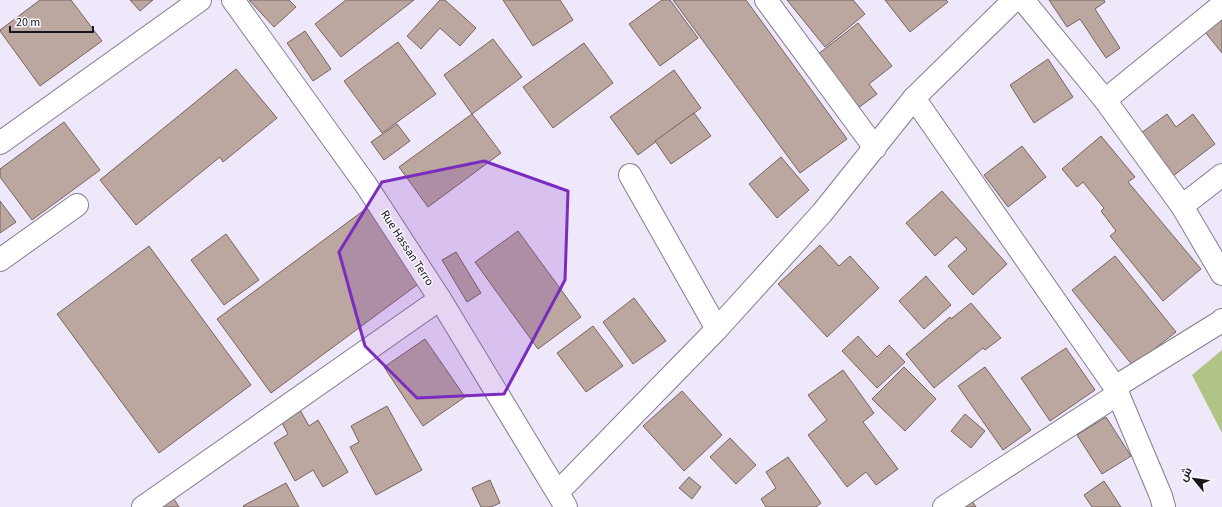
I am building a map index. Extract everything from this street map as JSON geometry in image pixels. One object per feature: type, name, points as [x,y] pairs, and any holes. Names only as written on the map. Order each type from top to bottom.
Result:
[{"type":"street","points":[[0,144],[200,0]]},
{"type":"street","name":"Rue Hassan Terro","points":[[233,0],[366,185],[440,299],[562,500]]},
{"type":"street","points":[[766,0],[875,148]]},
{"type":"street","points":[[562,500],[822,213],[914,98],[1014,0]]},
{"type":"street","points":[[1023,0],[1105,100],[1182,206],[1222,274]]},
{"type":"street","points":[[1105,100],[1222,5]]},
{"type":"street","points":[[914,98],[1117,391],[1162,496],[1164,507]]},
{"type":"street","points":[[630,175],[717,329]]},
{"type":"street","points":[[1182,206],[1222,175]]},
{"type":"street","points":[[0,260],[77,205]]},
{"type":"street","points":[[143,507],[440,299]]},
{"type":"street","points":[[944,507],[1222,320]]},
{"type":"highlighted area","points":[[484,161],[568,191],[565,280],[504,394],[417,398],[365,346],[339,252],[382,182]]},
{"type":"green space","points":[[1222,350],[1222,433],[1192,375]]},
{"type":"building","points":[[40,0],[71,0],[102,41],[40,86],[0,30]]},
{"type":"building","points":[[130,0],[153,0],[140,11]]},
{"type":"building","points":[[249,0],[289,0],[296,7],[274,27]]},
{"type":"building","points":[[346,0],[414,0],[341,57],[315,24]]},
{"type":"building","points":[[440,0],[445,0],[476,28],[460,46],[440,28],[421,49],[407,36]]},
{"type":"building","points":[[503,0],[560,0],[573,20],[533,46]]},
{"type":"building","points":[[662,0],[670,0],[698,38],[660,66],[629,24]]},
{"type":"building","points":[[673,0],[746,0],[847,139],[800,173]]},
{"type":"building","points":[[787,0],[853,0],[865,14],[825,47]]},
{"type":"building","points":[[885,0],[946,0],[948,2],[910,32]]},
{"type":"building","points":[[1049,0],[1104,0],[1105,2],[1095,9],[1120,48],[1106,58],[1080,19],[1067,27]]},
{"type":"building","points":[[1222,19],[1222,53],[1205,32]]},
{"type":"building","points":[[858,23],[892,66],[869,84],[877,94],[858,108],[817,55]]},
{"type":"building","points":[[305,31],[331,69],[313,81],[287,43]]},
{"type":"building","points":[[493,39],[522,77],[472,114],[444,75]]},
{"type":"building","points":[[398,42],[436,94],[382,133],[344,81]]},
{"type":"building","points":[[584,43],[613,83],[553,128],[523,87]]},
{"type":"building","points":[[1048,59],[1073,97],[1034,123],[1010,85]]},
{"type":"building","points":[[236,69],[277,118],[223,162],[220,157],[136,225],[100,180]]},
{"type":"building","points":[[674,70],[701,108],[638,155],[610,117]]},
{"type":"building","points":[[694,113],[711,136],[671,164],[655,141]]},
{"type":"building","points":[[472,114],[501,153],[428,207],[399,167]]},
{"type":"building","points":[[1167,114],[1176,127],[1193,114],[1215,144],[1169,179],[1137,136]]},
{"type":"building","points":[[64,122],[100,170],[32,220],[0,177],[0,169]]},
{"type":"building","points":[[397,124],[410,141],[384,160],[371,142]]},
{"type":"building","points":[[1101,136],[1135,177],[1128,182],[1201,269],[1163,301],[1110,236],[1116,231],[1101,211],[1104,208],[1083,182],[1077,187],[1062,169]]},
{"type":"building","points":[[1022,146],[1046,177],[1008,207],[984,175]]},
{"type":"building","points":[[781,157],[809,190],[777,218],[749,184]]},
{"type":"building","points":[[942,191],[1007,264],[973,295],[948,266],[967,249],[956,237],[935,256],[906,223]]},
{"type":"building","points":[[0,201],[16,222],[0,233]]},
{"type":"building","points":[[367,208],[421,282],[271,393],[217,319]]},
{"type":"building","points":[[518,231],[581,317],[538,349],[475,262]]},
{"type":"building","points":[[226,234],[259,280],[224,305],[191,260]]},
{"type":"building","points":[[820,245],[839,266],[850,256],[879,288],[827,337],[778,284]]},
{"type":"building","points":[[149,246],[251,385],[159,453],[57,314]]},
{"type":"building","points":[[456,252],[481,293],[467,302],[442,260]]},
{"type":"building","points":[[1115,256],[1176,332],[1133,366],[1072,290]]},
{"type":"building","points":[[926,276],[951,305],[924,329],[899,301]]},
{"type":"building","points":[[634,298],[666,341],[633,364],[603,322]]},
{"type":"building","points":[[971,303],[1001,338],[985,350],[983,348],[934,388],[906,354],[950,317],[951,319]]},
{"type":"building","points":[[593,326],[623,366],[586,392],[557,353]]},
{"type":"building","points":[[858,336],[877,357],[889,345],[905,362],[877,388],[842,351]]},
{"type":"building","points":[[425,339],[465,397],[423,426],[384,367]]},
{"type":"building","points":[[1066,348],[1095,390],[1050,421],[1021,378]]},
{"type":"building","points":[[904,367],[936,399],[905,431],[872,399]]},
{"type":"building","points":[[985,367],[1031,430],[1003,450],[958,386]]},
{"type":"building","points":[[843,370],[874,413],[863,422],[898,469],[876,485],[866,472],[847,487],[808,435],[827,420],[808,395]]},
{"type":"building","points":[[682,391],[722,435],[684,471],[643,426]]},
{"type":"building","points":[[387,406],[422,470],[376,495],[350,447],[359,442],[351,426]]},
{"type":"building","points":[[300,410],[309,426],[318,420],[348,472],[323,487],[313,470],[295,481],[274,443],[288,434],[281,421]]},
{"type":"building","points":[[965,414],[985,431],[971,448],[951,431]]},
{"type":"building","points":[[1106,417],[1131,456],[1102,474],[1077,435]]},
{"type":"building","points":[[730,438],[756,465],[736,484],[710,457]]},
{"type":"building","points":[[788,457],[821,503],[816,507],[766,507],[761,499],[776,488],[766,472]]},
{"type":"building","points":[[689,477],[701,487],[692,499],[679,488]]},
{"type":"building","points":[[490,480],[500,503],[491,507],[481,507],[472,488]]},
{"type":"building","points":[[1104,481],[1121,507],[1092,507],[1084,495]]},
{"type":"building","points":[[286,483],[299,507],[243,506]]},
{"type":"building","points":[[174,499],[179,507],[161,507]]},
{"type":"building","points":[[972,501],[976,507],[962,507]]}]
